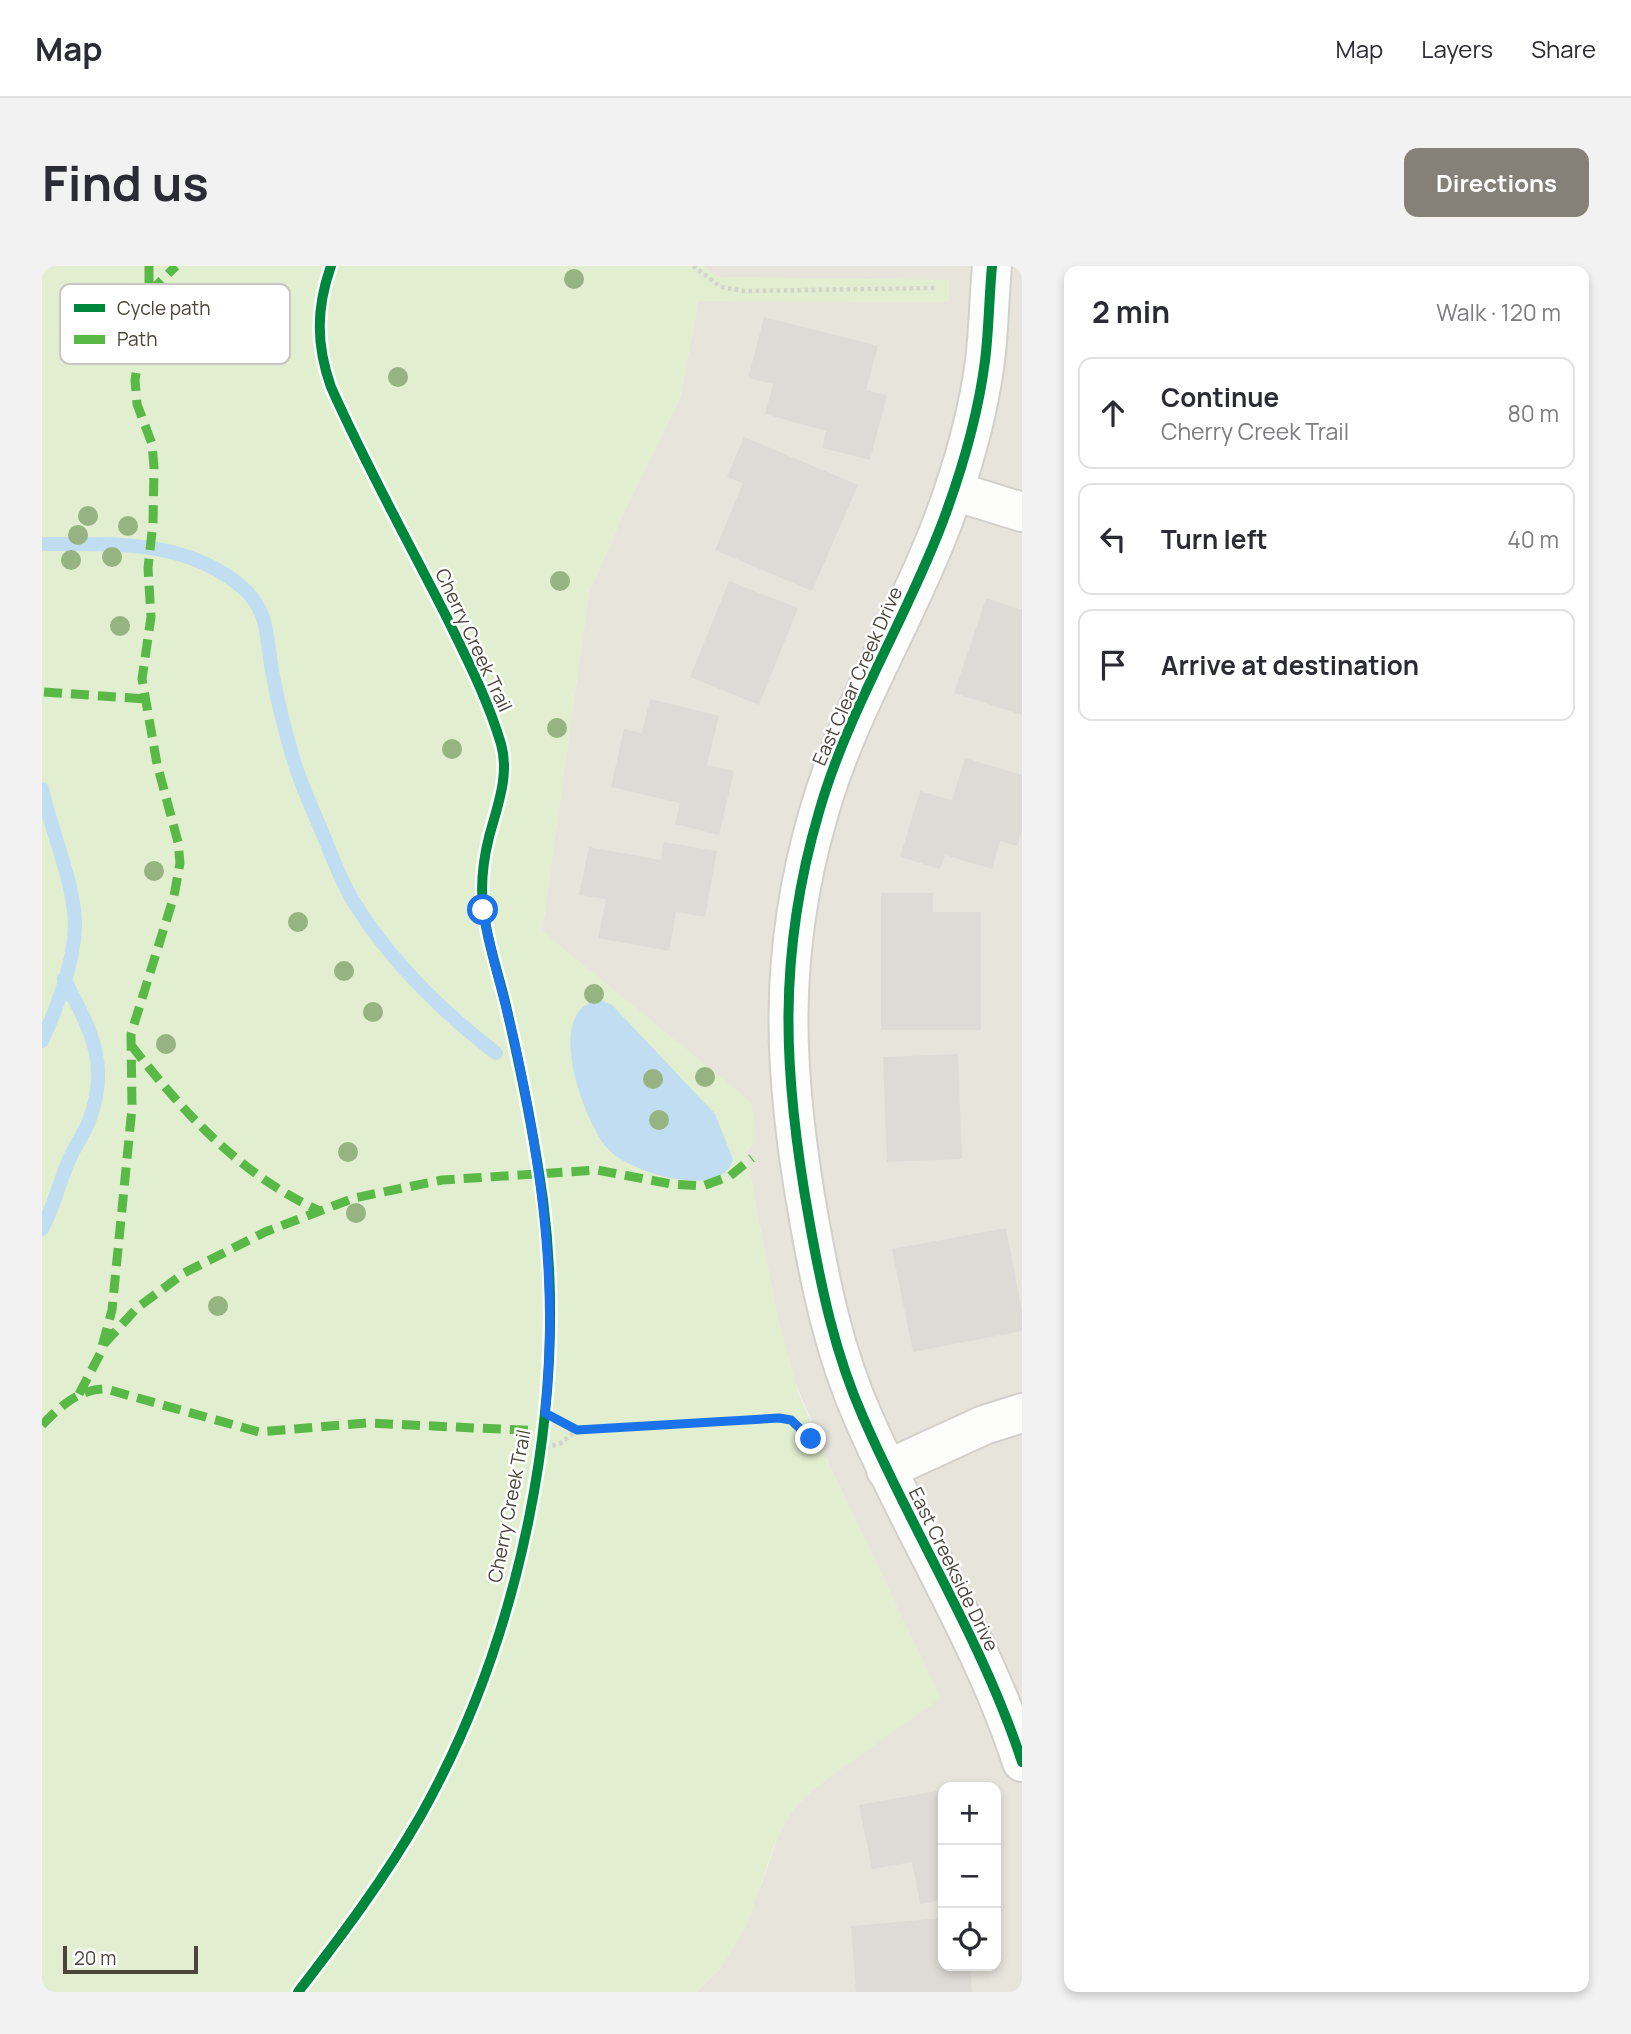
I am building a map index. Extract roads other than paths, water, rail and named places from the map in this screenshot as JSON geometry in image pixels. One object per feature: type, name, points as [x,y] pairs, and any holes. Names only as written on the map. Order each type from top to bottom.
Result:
[{"type":"street","name":"East Clear Creek Drive","points":[[886,1470],[846,1373],[823,1293],[791,1110],[787,1045],[790,964],[802,879],[831,775],[863,696],[927,563],[954,491],[979,396],[992,266]]},
{"type":"street","points":[[954,491],[1022,512]]},
{"type":"street","points":[[886,1470],[984,1425],[1022,1413]]},
{"type":"street","name":"East Creekside Drive","points":[[886,1470],[993,1689],[1022,1762]]},
{"type":"water","points":[[601,1000],[612,1005],[715,1114],[733,1159],[726,1172],[712,1179],[674,1179],[634,1166],[607,1148],[588,1115],[579,1091],[570,1043],[573,1022],[583,1007]]},
{"type":"waterway","points":[[42,544],[122,545],[173,553],[198,560],[221,572],[252,597],[259,607],[266,629],[277,696],[296,767],[347,891],[382,943],[417,983],[496,1053]]},
{"type":"waterway","points":[[42,789],[67,875],[75,926],[68,970],[42,1041]]},
{"type":"waterway","points":[[42,1229],[69,1160],[89,1121],[98,1082],[98,1064],[89,1031],[64,979]]}]
